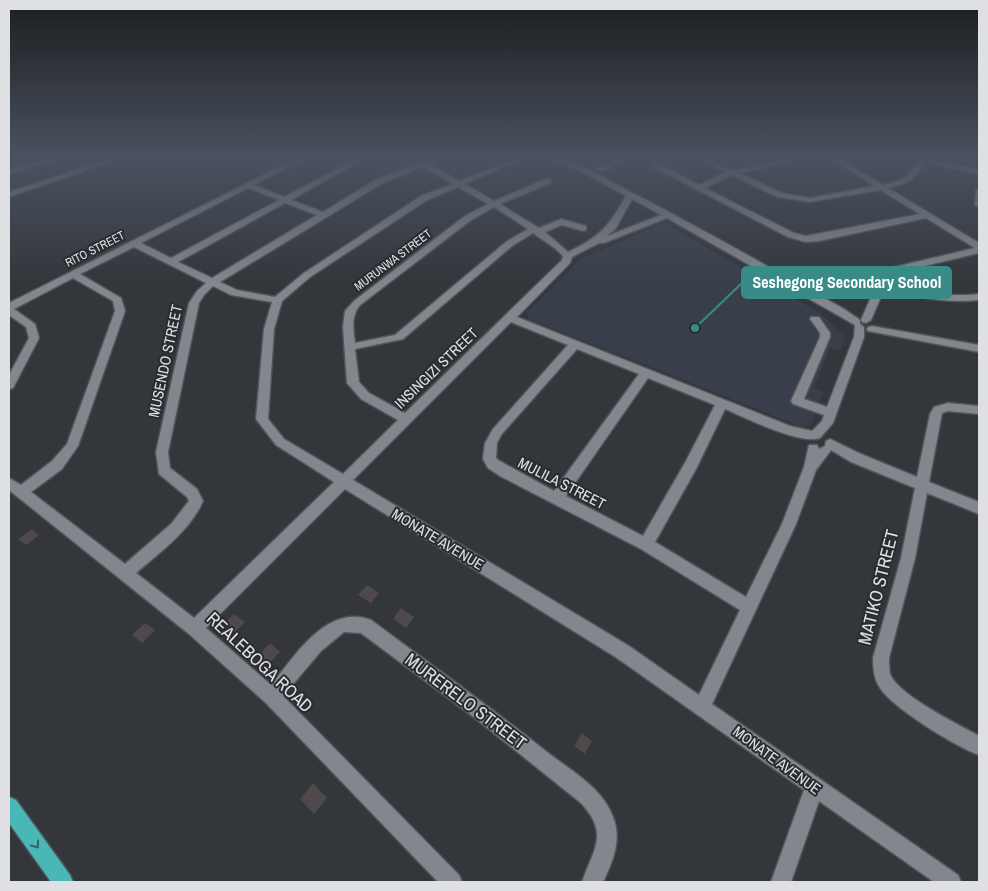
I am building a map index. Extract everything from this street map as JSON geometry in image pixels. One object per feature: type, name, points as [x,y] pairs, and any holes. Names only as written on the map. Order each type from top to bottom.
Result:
[{"type":"main road","points":[[9,807],[63,882]]},
{"type":"street","name":"RITO STREET","points":[[9,308],[217,201]]},
{"type":"street","points":[[173,261],[282,201]]},
{"type":"street","points":[[289,201],[324,215]]},
{"type":"street","name":"MUSENDO STREET","points":[[125,574],[186,518],[196,506],[192,493],[164,470],[162,452],[194,303],[200,293],[213,282],[348,201]]},
{"type":"street","points":[[134,243],[234,293],[277,300],[307,275],[420,201]]},
{"type":"street","points":[[488,201],[535,230],[562,249],[568,256],[668,215]]},
{"type":"street","name":"MURUNWA STREET","points":[[406,419],[379,406],[352,383],[349,347],[350,311],[357,303],[468,218],[502,201]]},
{"type":"street","points":[[591,245],[613,226],[628,201]]},
{"type":"street","points":[[641,201],[864,326],[947,345],[979,350]]},
{"type":"street","points":[[645,201],[668,215]]},
{"type":"street","points":[[724,201],[792,235],[813,239],[928,215]]},
{"type":"street","points":[[905,201],[979,248]]},
{"type":"street","points":[[349,347],[386,342],[404,333],[509,244],[535,230],[561,222],[583,228]]},
{"type":"street","points":[[702,706],[789,524],[885,272],[979,248]]},
{"type":"street","name":"INSINGIZI STREET","points":[[195,628],[511,318],[561,268],[568,256]]},
{"type":"street","name":"REALEBOGA ROAD","points":[[73,274],[118,300],[120,311],[72,446],[57,465],[15,488],[195,628],[272,697],[452,882]]},
{"type":"street","points":[[882,278],[899,288],[930,295],[964,299],[979,297]]},
{"type":"street","name":"MONATE AVENUE","points":[[277,300],[269,328],[262,419],[266,427],[280,442],[622,652],[702,706],[815,788],[951,882]]},
{"type":"street","points":[[9,308],[31,326],[34,338],[9,385]]},
{"type":"street","points":[[511,318],[979,508]]},
{"type":"street","points":[[815,319],[825,334],[797,401],[829,418]]},
{"type":"street","name":"MULILA STREET","points":[[575,344],[497,432],[488,452],[488,458],[505,472],[646,544],[750,608]]},
{"type":"street","points":[[557,498],[646,372]]},
{"type":"street","points":[[646,544],[691,465],[722,404]]},
{"type":"street","name":"MATIKO STREET","points":[[979,410],[958,407],[943,408],[938,410],[936,414],[908,558],[881,658],[881,672],[890,688],[911,705],[979,746]]},
{"type":"street","name":"MURERELO STREET","points":[[272,697],[332,630],[342,625],[354,624],[365,626],[518,740],[573,784],[600,809],[606,825],[607,846],[603,861],[592,882]]},
{"type":"street","points":[[781,882],[815,788]]},
{"type":"shaded area","points":[[664,223],[820,313],[846,338],[840,350],[830,348],[814,387],[824,392],[811,425],[802,427],[529,319],[527,312],[581,259]]},
{"type":"building","points":[[32,529],[39,535],[26,545],[18,539]]},
{"type":"building","points":[[367,585],[379,593],[371,603],[358,595]]},
{"type":"building","points":[[401,608],[414,617],[406,628],[393,619]]},
{"type":"building","points":[[234,614],[245,622],[233,634],[223,625]]},
{"type":"building","points":[[145,623],[155,630],[142,643],[132,635]]},
{"type":"building","points":[[270,643],[280,652],[269,664],[259,655]]},
{"type":"building","points":[[582,733],[592,741],[585,754],[574,746]]},
{"type":"building","points":[[313,783],[327,798],[314,814],[300,799]]},
{"type":"place","name":"Seshegong Secondary School","points":[[695,328]]}]
